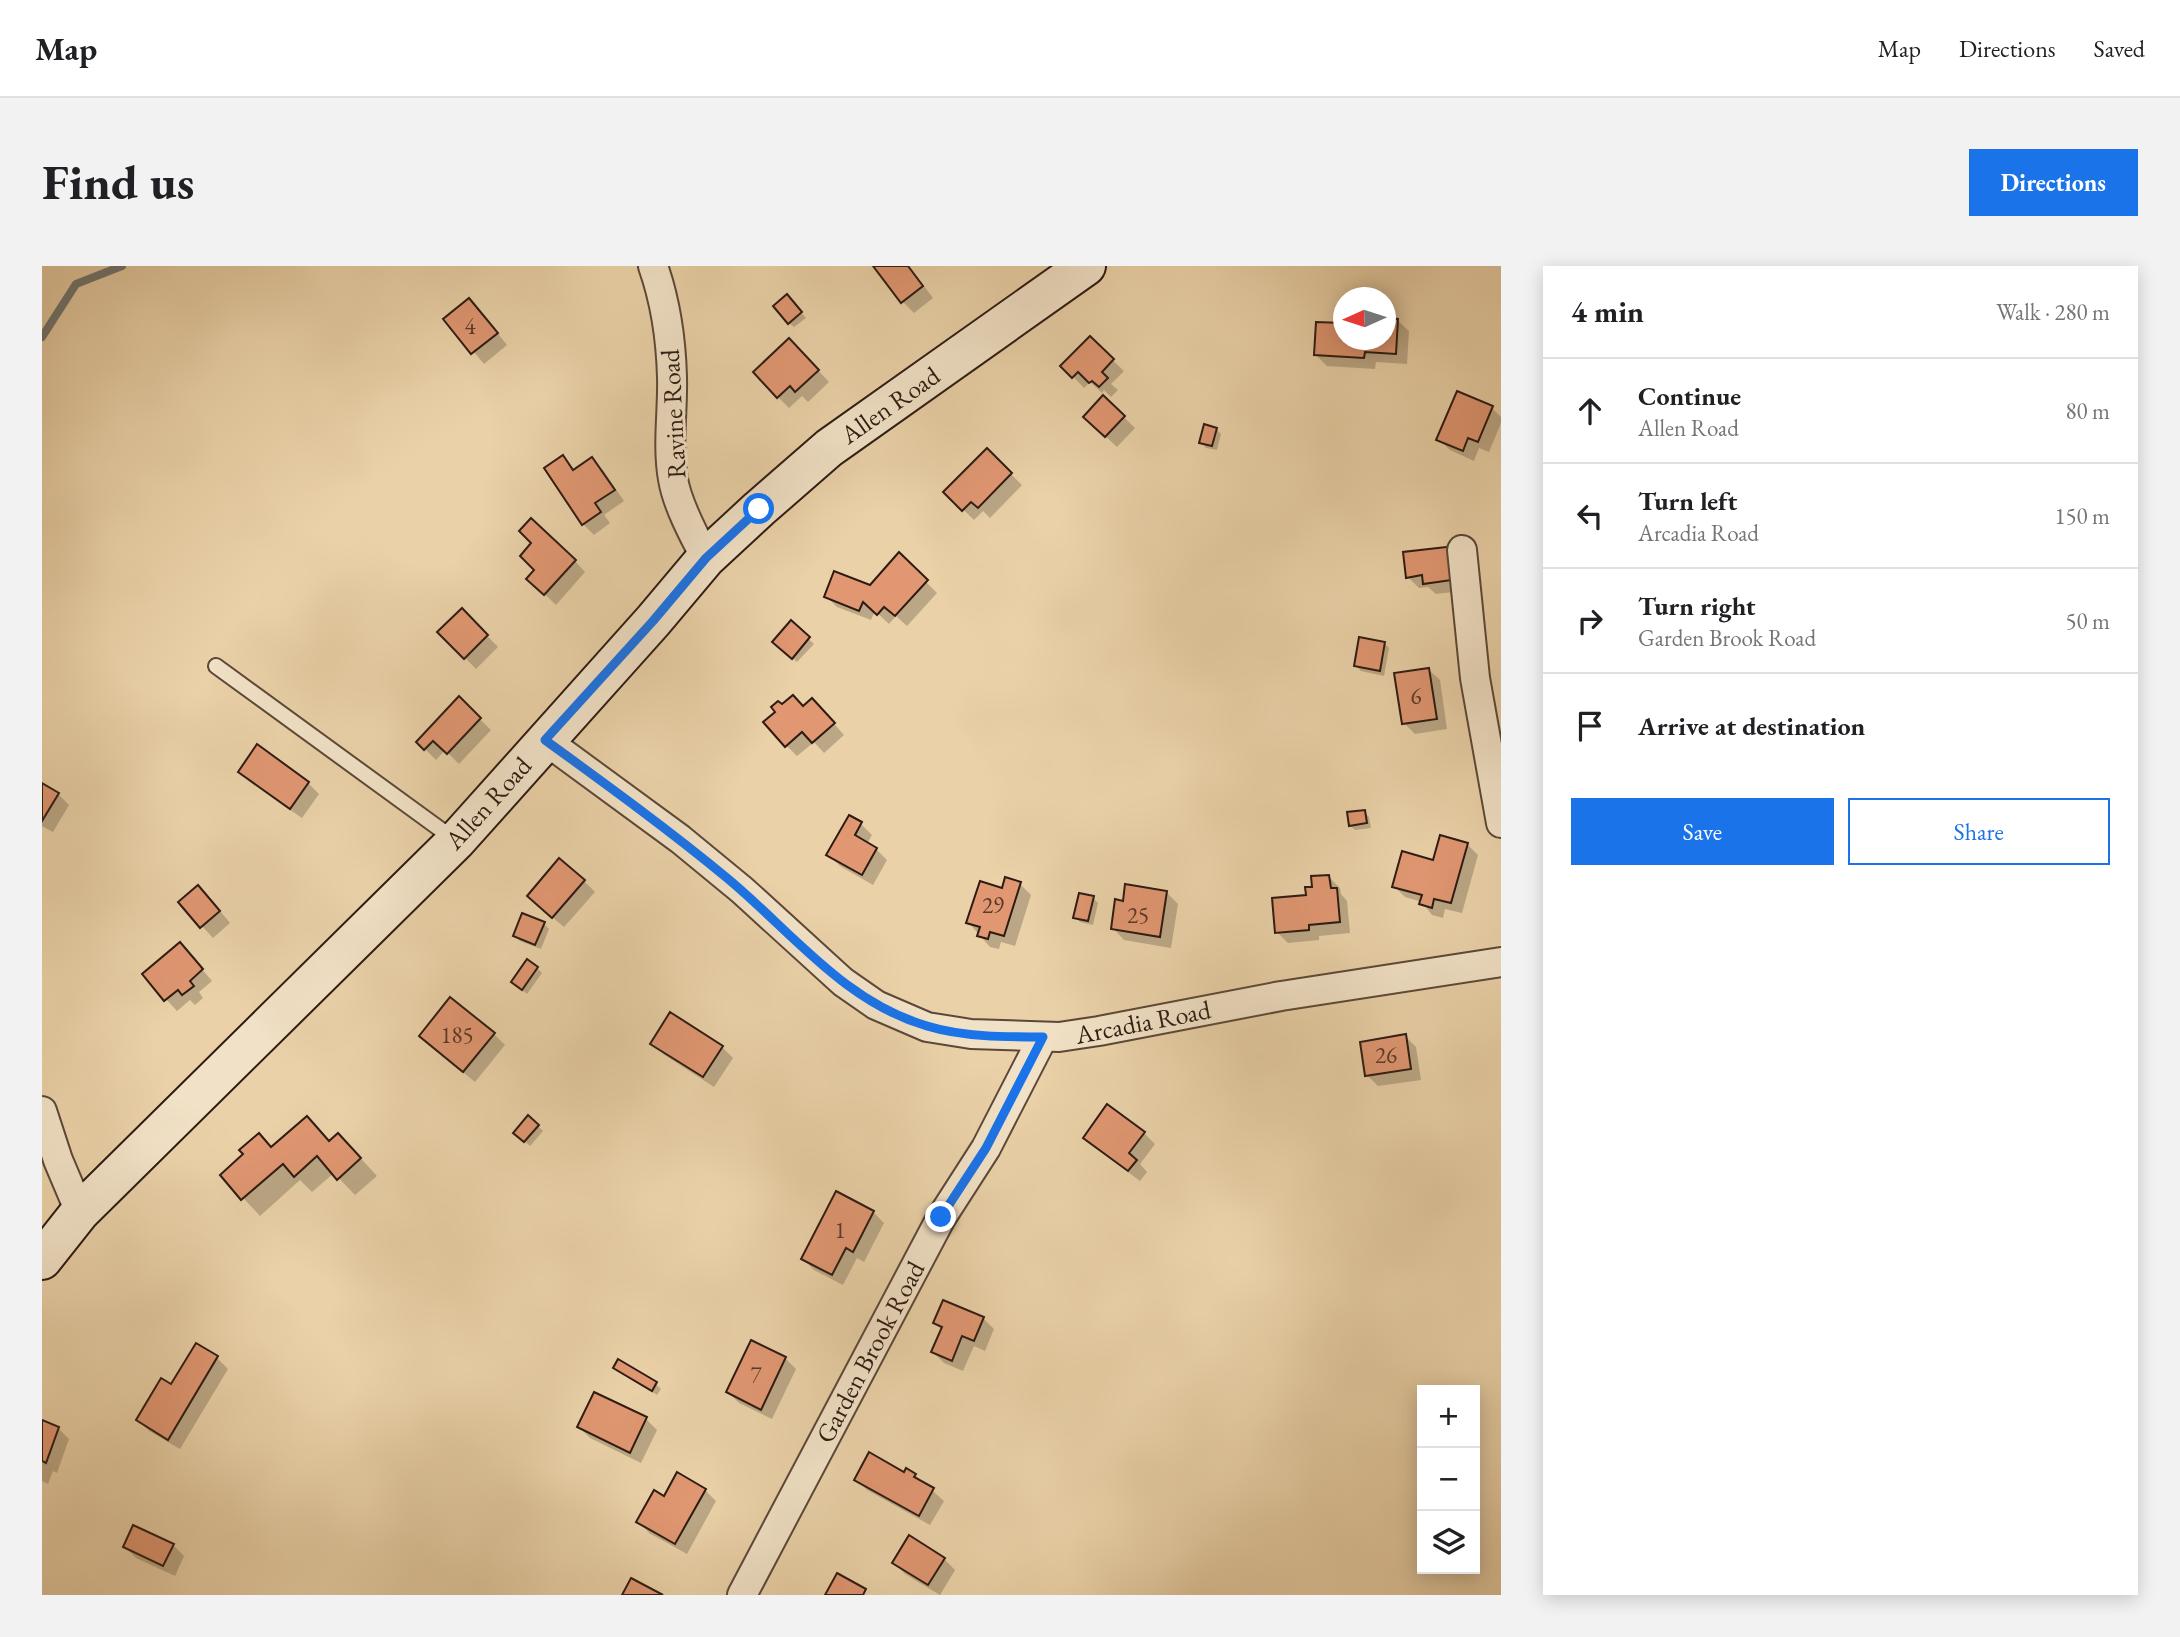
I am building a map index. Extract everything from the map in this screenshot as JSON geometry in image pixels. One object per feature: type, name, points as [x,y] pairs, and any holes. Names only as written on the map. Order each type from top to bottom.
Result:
[{"type":"street","name":"Ravine Road","points":[[653,266],[667,321],[672,377],[670,425],[673,480],[690,528],[706,558]]},
{"type":"street","name":"Allen Road","points":[[42,1260],[80,1212],[456,841],[706,558],[829,449],[1086,266]]},
{"type":"street","points":[[1462,550],[1475,678],[1501,823]]},
{"type":"street","name":"Arcadia Road","points":[[545,740],[680,839],[742,890],[842,982],[876,1005],[927,1027],[952,1032],[1059,1037],[1281,996],[1501,962]]},
{"type":"street","name":"Garden Brook Road","points":[[742,1595],[941,1217],[986,1148],[1043,1037]]},
{"type":"street","points":[[42,1111],[58,1160],[80,1212]]},
{"type":"lane","points":[[216,666],[456,841]]},
{"type":"building","points":[[873,266],[908,266],[923,286],[901,303]]},
{"type":"building","points":[[787,294],[802,312],[788,324],[773,306]]},
{"type":"building","points":[[469,298],[498,333],[471,354],[443,319]]},
{"type":"building","points":[[1398,319],[1396,354],[1365,352],[1364,358],[1314,355],[1316,322],[1333,323],[1333,350],[1396,350]]},
{"type":"building","points":[[1090,336],[1114,359],[1102,372],[1108,378],[1099,387],[1092,381],[1089,383],[1078,372],[1072,378],[1060,366]]},
{"type":"building","points":[[789,338],[819,370],[795,392],[790,386],[777,398],[753,372]]},
{"type":"building","points":[[1457,391],[1493,406],[1478,442],[1468,438],[1463,451],[1436,440]]},
{"type":"building","points":[[1103,395],[1125,416],[1105,437],[1083,417]]},
{"type":"building","points":[[1204,424],[1217,428],[1212,446],[1199,443]]},
{"type":"building","points":[[987,448],[1012,473],[978,508],[971,502],[962,511],[943,492]]},
{"type":"building","points":[[563,455],[573,470],[592,457],[615,490],[595,503],[601,512],[582,525],[544,468]]},
{"type":"building","points":[[531,518],[576,560],[544,595],[526,579],[534,570],[520,556],[531,543],[519,531]]},
{"type":"building","points":[[1455,546],[1459,579],[1423,584],[1422,575],[1406,578],[1403,552]]},
{"type":"building","points":[[899,552],[928,580],[895,616],[884,607],[877,615],[863,602],[859,611],[824,597],[834,571],[870,585]]},
{"type":"building","points":[[462,608],[488,635],[464,659],[437,632]]},
{"type":"building","points":[[791,620],[810,637],[792,659],[772,642]]},
{"type":"building","points":[[1359,637],[1385,642],[1380,671],[1354,666]]},
{"type":"building","points":[[1429,668],[1437,719],[1402,724],[1394,673]]},
{"type":"building","points":[[793,695],[803,706],[812,698],[835,723],[812,743],[802,732],[785,747],[763,722],[775,712],[771,707],[778,701],[782,704]]},
{"type":"building","points":[[459,696],[481,718],[447,754],[433,741],[424,750],[416,742]]},
{"type":"building","points":[[257,744],[309,782],[290,809],[238,772]]},
{"type":"building","points":[[42,783],[59,793],[42,821]]},
{"type":"building","points":[[1365,810],[1367,823],[1349,826],[1347,812]]},
{"type":"building","points":[[849,815],[862,822],[855,835],[877,848],[862,875],[826,855]]},
{"type":"building","points":[[1440,835],[1468,843],[1451,903],[1434,899],[1432,908],[1419,904],[1422,895],[1392,887],[1402,851],[1433,860]]},
{"type":"building","points":[[559,858],[585,880],[552,918],[527,896]]},
{"type":"building","points":[[1329,875],[1331,888],[1337,888],[1340,922],[1309,925],[1309,930],[1275,933],[1272,898],[1306,895],[1305,887],[1312,887],[1311,876]]},
{"type":"building","points":[[1005,877],[1021,882],[1004,936],[990,932],[988,939],[977,936],[980,927],[966,923],[980,881],[1002,888]]},
{"type":"building","points":[[1125,884],[1167,891],[1160,937],[1111,929],[1115,899],[1123,901]]},
{"type":"building","points":[[198,885],[220,911],[200,928],[178,902]]},
{"type":"building","points":[[1079,893],[1094,896],[1088,921],[1073,918]]},
{"type":"building","points":[[522,913],[545,922],[535,945],[513,936]]},
{"type":"building","points":[[180,942],[203,969],[190,981],[194,986],[182,995],[178,990],[164,1001],[142,974]]},
{"type":"building","points":[[527,959],[538,967],[522,990],[511,982]]},
{"type":"building","points":[[450,997],[495,1033],[463,1072],[419,1036]]},
{"type":"building","points":[[670,1012],[723,1046],[703,1077],[650,1044]]},
{"type":"building","points":[[1406,1034],[1411,1069],[1365,1076],[1360,1042]]},
{"type":"building","points":[[1107,1104],[1145,1132],[1129,1153],[1137,1160],[1128,1171],[1083,1138]]},
{"type":"building","points":[[528,1115],[539,1125],[524,1142],[513,1133]]},
{"type":"building","points":[[307,1116],[329,1141],[338,1133],[361,1158],[337,1180],[317,1156],[294,1177],[283,1164],[241,1200],[220,1175],[243,1154],[239,1150],[259,1133],[271,1147]]},
{"type":"building","points":[[836,1191],[874,1211],[853,1252],[846,1248],[832,1275],[801,1259]]},
{"type":"building","points":[[943,1300],[984,1317],[974,1341],[962,1336],[952,1361],[931,1352],[942,1327],[933,1323]]},
{"type":"building","points":[[751,1340],[786,1357],[761,1410],[726,1392]]},
{"type":"building","points":[[196,1343],[218,1356],[168,1440],[136,1420],[161,1378],[171,1384]]},
{"type":"building","points":[[618,1359],[657,1382],[652,1391],[613,1368]]},
{"type":"building","points":[[594,1392],[647,1417],[630,1453],[577,1427]]},
{"type":"building","points":[[42,1420],[59,1427],[46,1463],[42,1461]]},
{"type":"building","points":[[869,1452],[904,1472],[906,1468],[916,1474],[914,1477],[934,1488],[919,1516],[854,1480]]},
{"type":"building","points":[[677,1472],[706,1489],[675,1544],[636,1522],[654,1490],[664,1496]]},
{"type":"building","points":[[133,1525],[174,1544],[163,1566],[123,1547]]},
{"type":"building","points":[[909,1535],[945,1558],[928,1585],[892,1563]]},
{"type":"building","points":[[837,1573],[866,1589],[863,1595],[825,1595]]},
{"type":"building","points":[[631,1578],[663,1595],[622,1595]]},
{"type":"waterway","points":[[42,337],[76,284],[122,266]]},
{"type":"route","points":[[759,509],[706,558],[545,740],[680,839],[742,890],[842,982],[876,1005],[927,1027],[952,1032],[1043,1037],[986,1148],[941,1217]]}]
